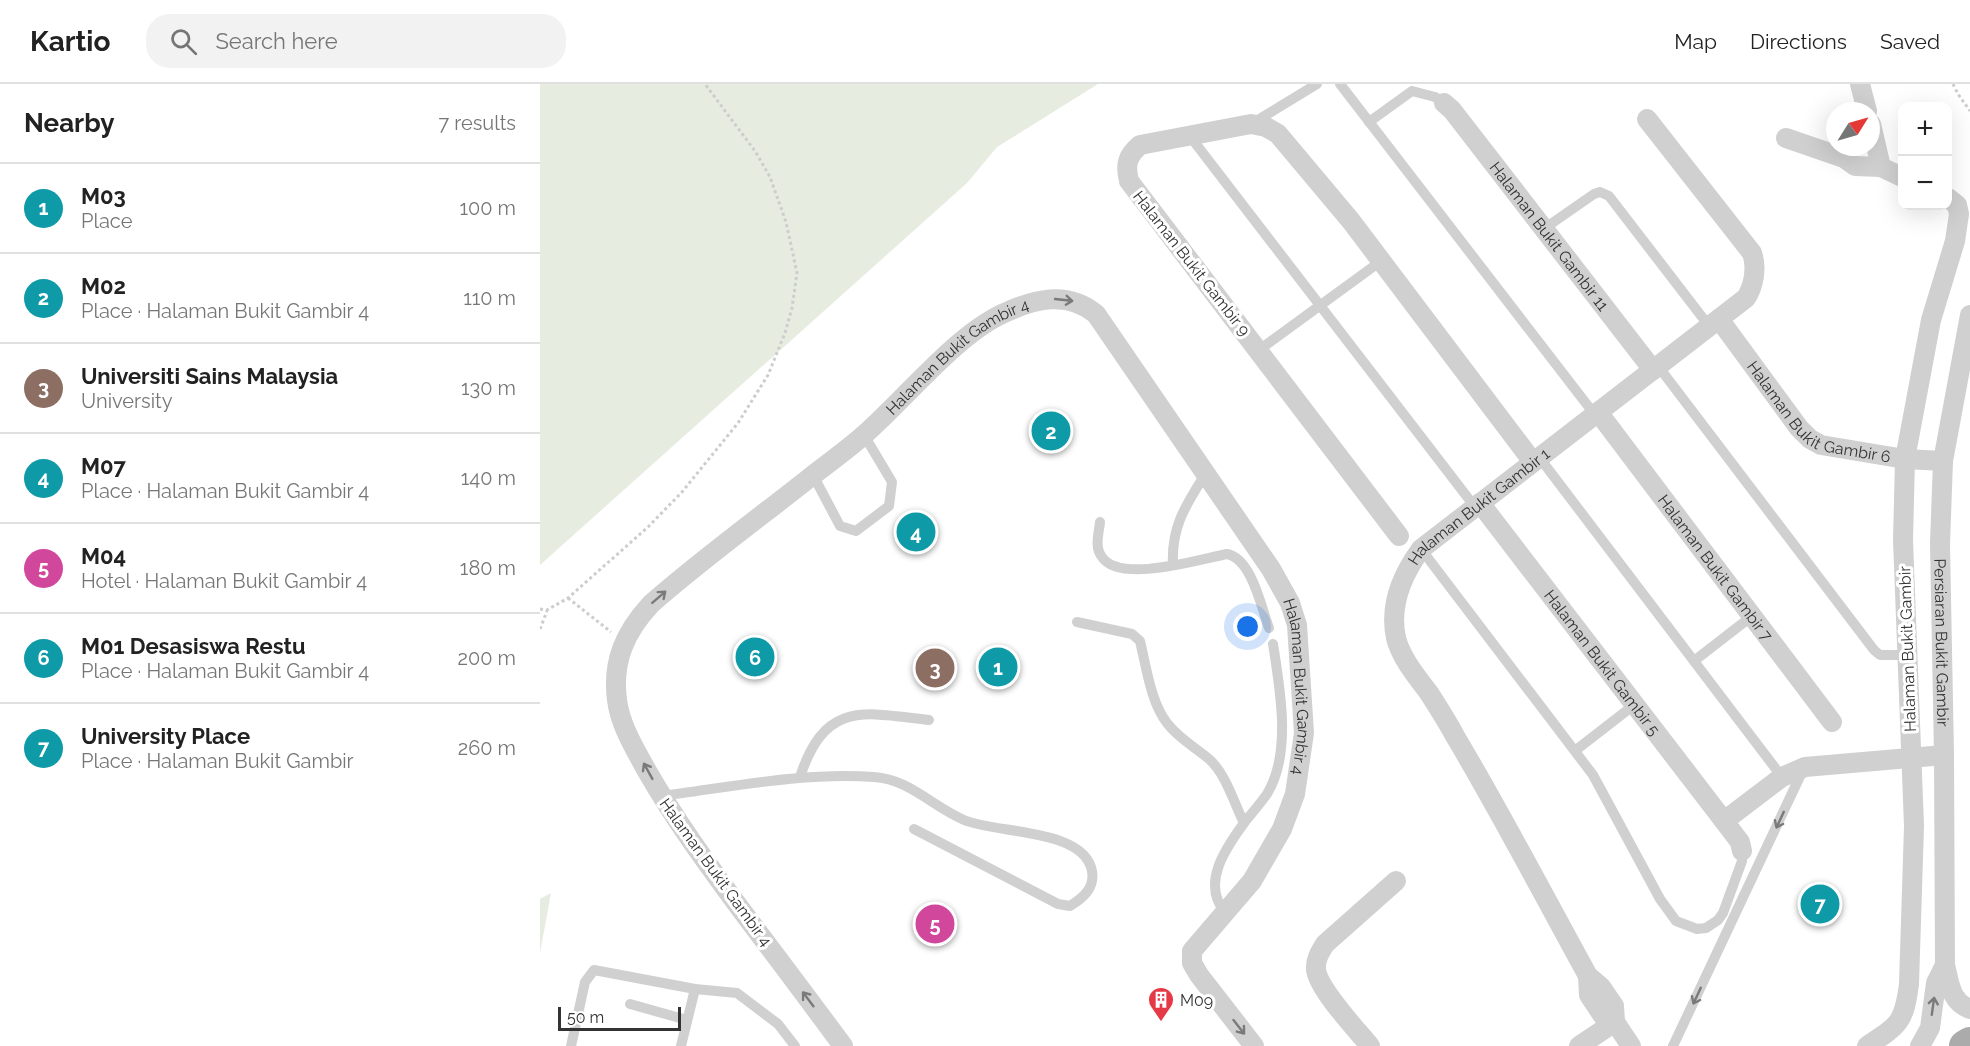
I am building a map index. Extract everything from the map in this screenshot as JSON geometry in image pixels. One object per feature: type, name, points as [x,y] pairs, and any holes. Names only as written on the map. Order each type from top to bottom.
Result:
[{"type":"main road","points":[[1965,1046],[1970,1043]]},
{"type":"street","points":[[1860,84],[1865,102]]},
{"type":"street","name":"Halaman Bukit Gambir 11","points":[[1444,103],[1452,110],[1656,368]]},
{"type":"street","name":"Halaman Bukit Gambir 1","points":[[1631,1046],[1615,1022],[1614,1006],[1600,987],[1588,976],[1469,759],[1409,664],[1396,640],[1394,618],[1397,593],[1406,569],[1421,549],[1714,323],[1746,298],[1749,293],[1755,266],[1752,253],[1647,119]]},
{"type":"street","name":"Halaman Bukit Gambir 9","points":[[1251,124],[1140,145],[1131,152],[1128,160],[1126,170],[1129,181],[1399,536]]},
{"type":"street","points":[[1251,124],[1266,127],[1278,134],[1351,221],[1536,460]]},
{"type":"street","points":[[1786,138],[1844,158],[1851,151],[1879,158],[1898,174]]},
{"type":"street","name":"Halaman Bukit Gambir","points":[[1867,1046],[1899,1022],[1906,1006],[1913,907],[1914,826],[1903,540],[1905,459],[1931,320],[1962,243],[1957,205],[1952,202]]},
{"type":"street","name":"Halaman Bukit Gambir 4","points":[[843,1046],[695,847],[661,796],[625,727],[617,700],[617,668],[624,641],[635,621],[673,585],[864,435],[953,350],[987,323],[1021,306],[1041,300],[1056,299],[1074,300],[1096,314],[1271,569],[1290,603],[1297,625],[1304,733],[1295,794],[1282,829],[1252,881],[1192,951],[1192,963],[1199,975],[1254,1046]]},
{"type":"street","name":"Persiaran Bukit Gambir","points":[[1969,319],[1943,461],[1940,544],[1945,966],[1951,992],[1959,1003],[1970,1009]]},
{"type":"street","name":"Halaman Bukit Gambir 6","points":[[1714,323],[1810,440],[1821,445],[1905,459],[1943,461]]},
{"type":"street","name":"Halaman Bukit Gambir 7","points":[[1596,413],[1832,722]]},
{"type":"street","name":"Halaman Bukit Gambir 5","points":[[1477,505],[1724,821],[1740,842],[1742,851]]},
{"type":"street","points":[[1724,821],[1782,777],[1804,766],[1944,755]]},
{"type":"street","points":[[1370,1046],[1321,985],[1316,969],[1317,956],[1325,944],[1396,881]]},
{"type":"street","name":"Persiaran Bukit Gambir","points":[[1920,1046],[1930,1028],[1936,983],[1945,966]]},
{"type":"street","points":[[1579,1046],[1615,1022]]},
{"type":"lane","points":[[1251,124],[1317,84]]},
{"type":"lane","points":[[1340,84],[1596,413]]},
{"type":"lane","points":[[1369,122],[1412,91],[1435,97],[1444,103]]},
{"type":"lane","points":[[1189,134],[1477,505]]},
{"type":"lane","points":[[1545,228],[1594,194],[1600,192],[1609,196],[1714,323]]},
{"type":"lane","points":[[1259,350],[1381,261]]},
{"type":"lane","points":[[1656,368],[1874,650],[1880,655],[1908,655]]},
{"type":"lane","points":[[813,475],[840,526],[856,531],[889,506],[892,482],[864,435]]},
{"type":"lane","points":[[1536,460],[1782,777]]},
{"type":"lane","points":[[1173,565],[1172,547],[1176,525],[1206,473]]},
{"type":"lane","points":[[1100,522],[1097,546],[1101,556],[1108,564],[1119,568],[1137,570],[1227,554],[1238,558],[1249,573],[1269,628]]},
{"type":"lane","points":[[1421,549],[1576,750],[1593,775],[1660,899],[1676,921],[1697,929],[1706,928],[1718,920],[1723,913],[1738,872],[1742,851]]},
{"type":"lane","points":[[1694,661],[1752,616]]},
{"type":"lane","points":[[1077,622],[1132,633],[1136,636],[1140,641],[1148,678],[1166,722],[1175,733],[1215,765],[1244,823]]},
{"type":"lane","points":[[1225,912],[1218,904],[1214,894],[1214,882],[1220,861],[1244,823],[1267,793],[1277,769],[1281,737],[1281,710],[1273,644]]},
{"type":"lane","points":[[1576,750],[1634,705]]},
{"type":"lane","points":[[800,777],[807,754],[816,740],[826,729],[840,720],[856,715],[877,714],[929,720]]},
{"type":"lane","points":[[1672,1046],[1804,766]]},
{"type":"lane","points":[[661,796],[800,777],[877,777],[910,788],[962,819],[985,827],[1059,838],[1074,846],[1085,856],[1091,866],[1093,877],[1089,891],[1082,899],[1070,906],[1058,904],[914,829]]},
{"type":"lane","points":[[571,1046],[585,982],[594,970],[695,989],[737,993],[778,1024],[795,1046]]},
{"type":"lane","points":[[681,1046],[695,989]]},
{"type":"lane","points":[[630,1004],[687,1020]]},
{"type":"path","points":[[540,609],[547,610],[568,598],[648,527],[682,492],[738,423],[768,375],[785,333],[792,308],[797,273],[786,222],[770,177],[755,151],[705,84]]},
{"type":"path","points":[[1953,84],[1970,111]]},
{"type":"path","points":[[568,598],[624,641]]},
{"type":"path","points":[[540,629],[547,610]]},
{"type":"shaded area","points":[[540,84],[1098,84],[997,147],[967,183],[540,565]]},
{"type":"shaded area","points":[[551,893],[540,953],[540,899]]},
{"type":"place","name":"M02","points":[[1051,431]]},
{"type":"place","name":"M07","points":[[916,532]]},
{"type":"place","name":"M01 Desasiswa Restu","points":[[755,657]]},
{"type":"place","name":"M03","points":[[998,667]]},
{"type":"place","name":"Universiti Sains Malaysia","points":[[935,668]]},
{"type":"place","name":"University Place","points":[[1820,904]]},
{"type":"place","name":"M04","points":[[935,924]]},
{"type":"place","name":"M09","points":[[1161,1023]]}]
